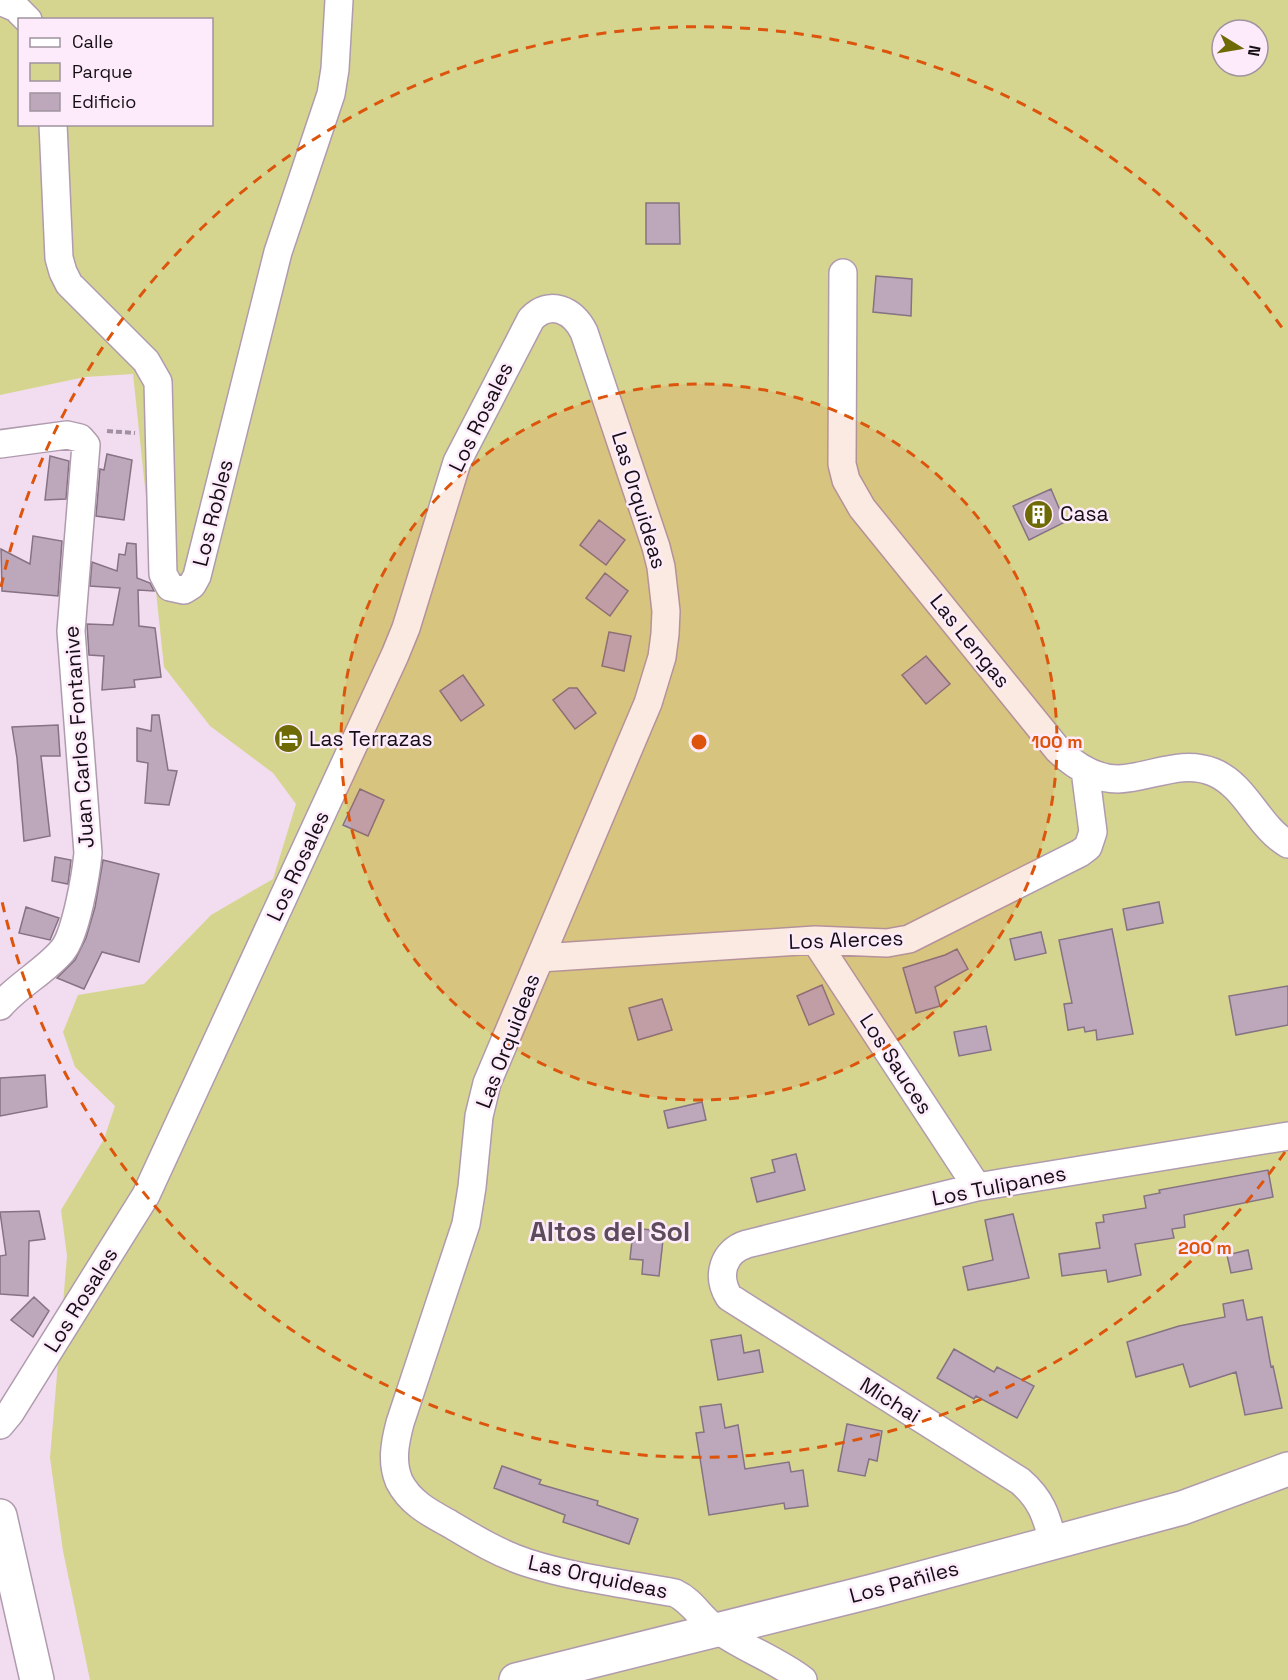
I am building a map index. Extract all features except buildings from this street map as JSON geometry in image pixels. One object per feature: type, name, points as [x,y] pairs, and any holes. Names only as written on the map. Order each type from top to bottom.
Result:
[{"type":"street","name":"Los Robles","points":[[53,126],[58,251],[63,272],[69,284],[151,367],[158,382],[163,574],[170,586],[184,590],[192,585],[197,576],[274,267],[331,94],[335,69],[339,0]]},
{"type":"street","points":[[0,1],[16,8],[26,18]]},
{"type":"street","name":"Las Lengas","points":[[843,273],[841,447],[842,464],[853,494],[1058,750],[1071,762],[1102,777],[1117,779],[1179,768],[1196,768],[1212,772],[1226,779],[1239,790],[1269,828],[1288,844]]},
{"type":"street","name":"Los Rosales","points":[[0,1425],[29,1383],[146,1195],[398,648],[449,487],[468,439],[531,319],[549,308],[565,310]]},
{"type":"street","name":"Las Orquideas","points":[[565,310],[577,320],[584,332],[656,547],[665,589],[665,633],[662,657],[648,703],[488,1083],[478,1116],[472,1187],[466,1224],[400,1423],[394,1450],[394,1465],[398,1479],[415,1502],[481,1542],[511,1556],[544,1567],[675,1593],[697,1608],[715,1629]]},
{"type":"street","points":[[0,444],[67,435],[80,438]]},
{"type":"street","name":"Juan Carlos Fontanive","points":[[0,1006],[66,946],[86,871],[87,844],[71,631],[86,454],[86,445],[80,438]]},
{"type":"street","name":"Los Alerces","points":[[540,958],[815,940],[887,943],[909,939],[1088,847],[1093,832],[1085,770]]},
{"type":"street","name":"Los Sauces","points":[[815,940],[977,1187]]},
{"type":"street","name":"Los Tulipanes","points":[[723,1266],[732,1250],[739,1246],[977,1187],[1288,1136]]},
{"type":"street","name":"Michai","points":[[723,1266],[723,1288],[736,1303],[1020,1481],[1038,1499],[1053,1541]]},
{"type":"street","name":"Los Pañiles","points":[[516,1680],[873,1591],[1182,1508],[1288,1469]]},
{"type":"street","points":[[0,1516],[37,1680]]},
{"type":"street","points":[[715,1629],[792,1671],[803,1680]]},
{"type":"path","points":[[80,438],[100,431],[160,435]]},
{"type":"green space","points":[[0,0],[1288,0],[1288,1680],[90,1680],[63,1551],[50,1458],[67,1256],[61,1210],[104,1139],[115,1106],[75,1067],[63,1032],[78,995],[144,984],[211,915],[273,879],[296,804],[273,773],[210,726],[164,667],[133,374],[85,377],[0,395]]},
{"type":"place","name":"Casa","points":[[1039,514]]},
{"type":"place","name":"Las Terrazas","points":[[288,739]]},
{"type":"district","name":"Altos del Sol","points":[[610,1232]]}]
